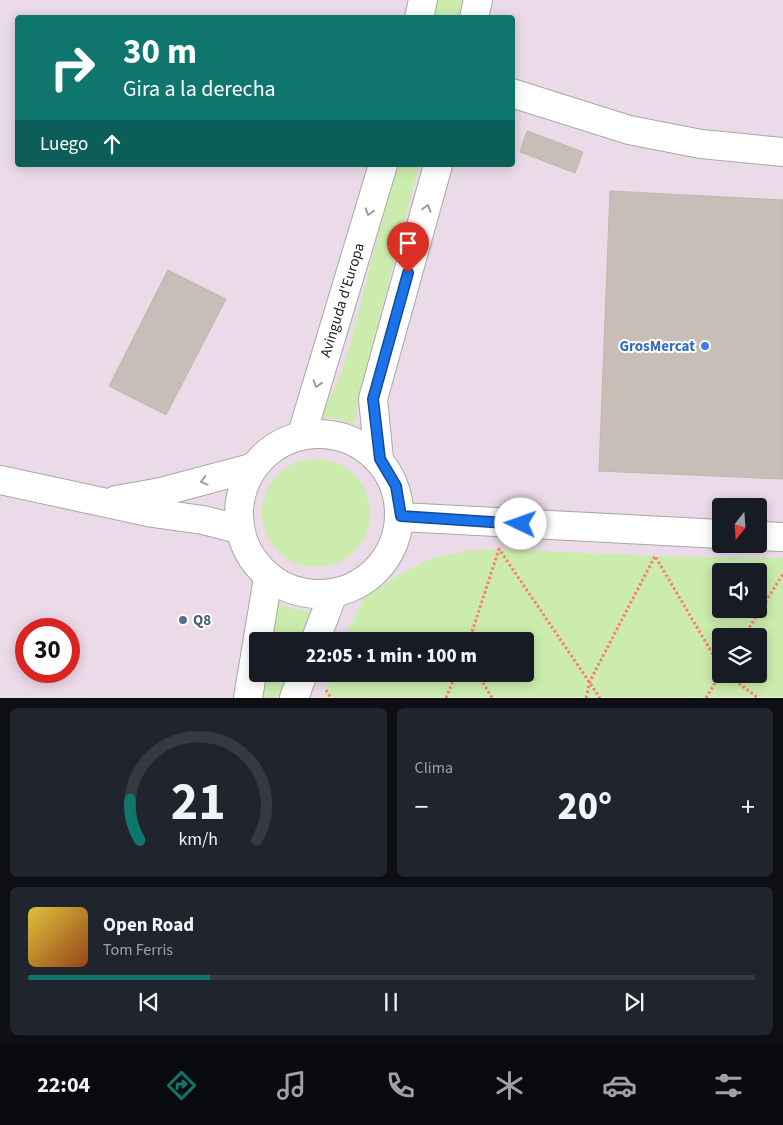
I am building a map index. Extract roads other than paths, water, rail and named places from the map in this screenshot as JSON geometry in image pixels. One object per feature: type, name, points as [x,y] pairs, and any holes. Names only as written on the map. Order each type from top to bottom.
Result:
[{"type":"street","points":[[420,15],[423,0]]},
{"type":"street","points":[[475,15],[478,0]]},
{"type":"street","points":[[515,94],[629,130],[701,144],[783,152]]},
{"type":"street","name":"Avinguda d'Europa","points":[[302,434],[382,167]]},
{"type":"street","points":[[380,459],[342,436],[302,434],[273,446],[251,468],[239,497],[238,529],[268,578],[298,593],[333,594],[364,582],[389,556],[400,527],[401,516],[396,486],[380,459],[373,399],[437,167]]},
{"type":"street","points":[[103,502],[161,492],[251,468]]},
{"type":"street","points":[[0,480],[153,513],[203,520],[238,529]]},
{"type":"street","points":[[401,516],[712,533]]},
{"type":"street","points":[[768,536],[783,537]]},
{"type":"street","points":[[248,698],[268,578]]},
{"type":"street","points":[[318,632],[333,594]]},
{"type":"street","points":[[294,698],[300,682]]},
{"type":"place","name":"GrosMercat","points":[[705,346]]},
{"type":"place","name":"Q8","points":[[183,620]]}]
